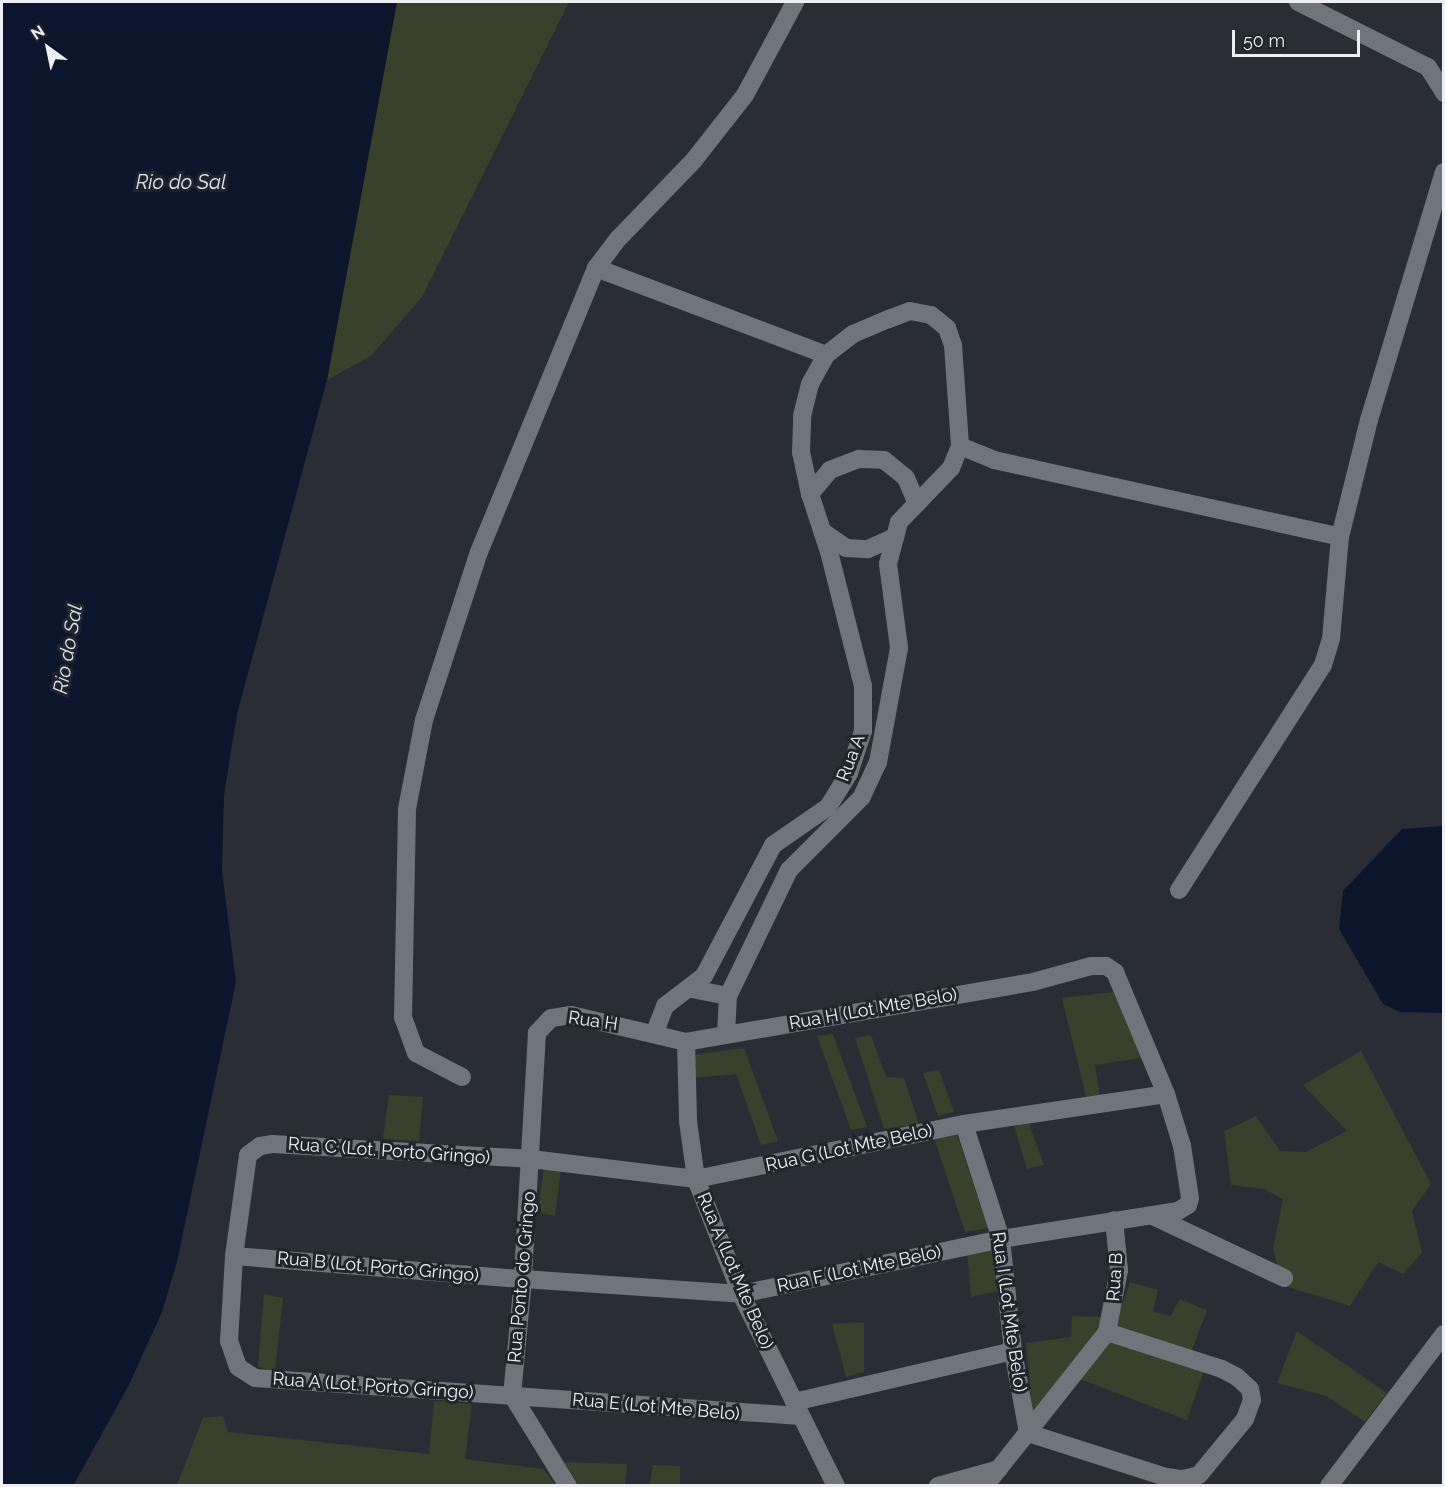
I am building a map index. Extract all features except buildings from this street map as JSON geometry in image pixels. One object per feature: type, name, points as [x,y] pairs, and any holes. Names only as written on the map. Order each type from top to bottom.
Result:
[{"type":"street","points":[[462,1077],[416,1053],[403,1018],[408,809],[424,720],[478,552],[596,268],[619,238],[694,160],[745,95],[795,2]]},
{"type":"street","points":[[1298,2],[1428,67],[1443,93]]},
{"type":"street","points":[[1179,890],[1323,665],[1331,639],[1340,537],[1370,420],[1443,172]]},
{"type":"street","points":[[596,268],[826,355],[854,334],[889,319],[910,311],[931,315],[947,328],[952,345],[960,446],[994,459],[1340,537]]},
{"type":"street","name":"Rua A","points":[[655,1032],[665,1006],[692,989],[704,976],[773,845],[828,807],[849,773],[863,732],[863,686],[810,494],[801,452],[802,416],[810,384],[826,355]]},
{"type":"street","name":"Rua A","points":[[726,1034],[729,996],[789,870],[862,797],[878,762],[899,648],[888,564],[895,537],[899,522],[951,468],[960,446]]},
{"type":"street","points":[[810,494],[830,470],[858,459],[884,460],[906,478],[917,504]]},
{"type":"street","points":[[822,531],[846,548],[868,549],[895,537]]},
{"type":"street","points":[[835,580],[846,548]]},
{"type":"street","points":[[868,549],[888,564]]},
{"type":"street","name":"Rua H (Lot Mte Belo)","points":[[655,1032],[686,1042],[1034,982],[1091,966],[1106,966],[1117,976],[1166,1094]]},
{"type":"street","points":[[692,989],[729,996]]},
{"type":"street","name":"Rua H","points":[[537,1033],[551,1018],[571,1015],[655,1032]]},
{"type":"street","name":"Rua Ponto do Gringo","points":[[512,1395],[523,1279],[537,1033]]},
{"type":"street","name":"Rua A (Lot Mte Belo)","points":[[686,1042],[688,1121],[696,1179],[741,1294],[836,1485]]},
{"type":"street","name":"Rua G (Lot Mte Belo)","points":[[531,1159],[696,1179],[964,1124],[1166,1094]]},
{"type":"street","name":"Rua F (Lot Mte Belo)","points":[[523,1279],[741,1294],[1001,1239],[1178,1211],[1189,1203],[1184,1155],[1166,1094]]},
{"type":"street","name":"Rua I (Lot Mte Belo)","points":[[964,1124],[1001,1239],[1013,1351],[1028,1433]]},
{"type":"street","name":"Rua C (Lot. Porto Gringo)","points":[[234,1256],[243,1171],[250,1153],[272,1143],[531,1159]]},
{"type":"street","points":[[1153,1216],[1284,1278]]},
{"type":"street","name":"Rua B","points":[[1107,1332],[1119,1270],[1114,1220]]},
{"type":"street","name":"Rua B (Lot. Porto Gringo)","points":[[234,1256],[523,1279]]},
{"type":"street","name":"Rua A (Lot. Porto Gringo)","points":[[234,1256],[229,1341],[238,1367],[255,1378],[512,1395]]},
{"type":"street","points":[[986,1485],[1107,1332],[1237,1377],[1251,1394],[1245,1419],[1204,1471],[1183,1479],[1028,1433]]},
{"type":"street","points":[[1329,1485],[1443,1334]]},
{"type":"street","name":"Rua E (Lot Mte Belo)","points":[[512,1395],[720,1413],[797,1409],[1013,1351]]},
{"type":"street","points":[[512,1395],[568,1485]]},
{"type":"street","points":[[938,1485],[999,1469]]},
{"type":"green space","points":[[397,2],[569,2],[422,297],[371,356],[327,380]]},
{"type":"green space","points":[[1113,992],[1129,996],[1147,1057],[1095,1065],[1100,1097],[1087,1101],[1062,998]]},
{"type":"green space","points":[[833,1034],[867,1127],[851,1130],[817,1036]]},
{"type":"green space","points":[[871,1035],[886,1077],[904,1078],[919,1124],[884,1129],[855,1038]]},
{"type":"green space","points":[[744,1048],[778,1141],[761,1145],[736,1074],[691,1078],[692,1055]]},
{"type":"green space","points":[[1361,1051],[1431,1184],[1412,1211],[1422,1253],[1403,1274],[1378,1262],[1350,1306],[1282,1285],[1273,1249],[1283,1199],[1264,1189],[1231,1185],[1224,1131],[1256,1116],[1280,1151],[1306,1152],[1347,1131],[1303,1085]]},
{"type":"green space","points":[[939,1070],[954,1112],[938,1116],[923,1073]]},
{"type":"green space","points":[[389,1095],[423,1097],[419,1141],[383,1139]]},
{"type":"green space","points":[[1029,1124],[1044,1165],[1027,1169],[1014,1126]]},
{"type":"green space","points":[[957,1135],[988,1228],[965,1232],[934,1138]]},
{"type":"green space","points":[[544,1167],[561,1169],[555,1216],[538,1212]]},
{"type":"green space","points":[[996,1245],[998,1291],[971,1297],[967,1251]]},
{"type":"green space","points":[[1130,1282],[1158,1290],[1153,1311],[1170,1316],[1180,1299],[1207,1310],[1192,1350],[1114,1329]]},
{"type":"green space","points":[[264,1294],[283,1298],[275,1371],[258,1367]]},
{"type":"green space","points":[[1072,1316],[1106,1317],[1033,1417],[1026,1343],[1071,1337]]},
{"type":"green space","points":[[864,1322],[864,1372],[846,1377],[832,1324]]},
{"type":"green space","points":[[1297,1331],[1387,1393],[1365,1422],[1326,1396],[1277,1383]]},
{"type":"green space","points":[[1107,1340],[1204,1370],[1187,1420],[1080,1379]]},
{"type":"green space","points":[[434,1401],[472,1404],[465,1459],[543,1469],[556,1485],[177,1485],[203,1418],[223,1416],[228,1432],[429,1454]]},
{"type":"green space","points":[[564,1462],[627,1464],[625,1485],[579,1485]]},
{"type":"green space","points":[[653,1465],[680,1466],[680,1485],[650,1485]]},
{"type":"water","name":"Rio do Sal","points":[[2,2],[397,2],[327,380],[237,714],[224,795],[222,871],[236,982],[177,1262],[162,1312],[129,1385],[73,1486],[2,1485]]},
{"type":"water","points":[[1442,826],[1443,1013],[1400,1012],[1383,1004],[1339,929],[1343,891],[1402,829]]}]
